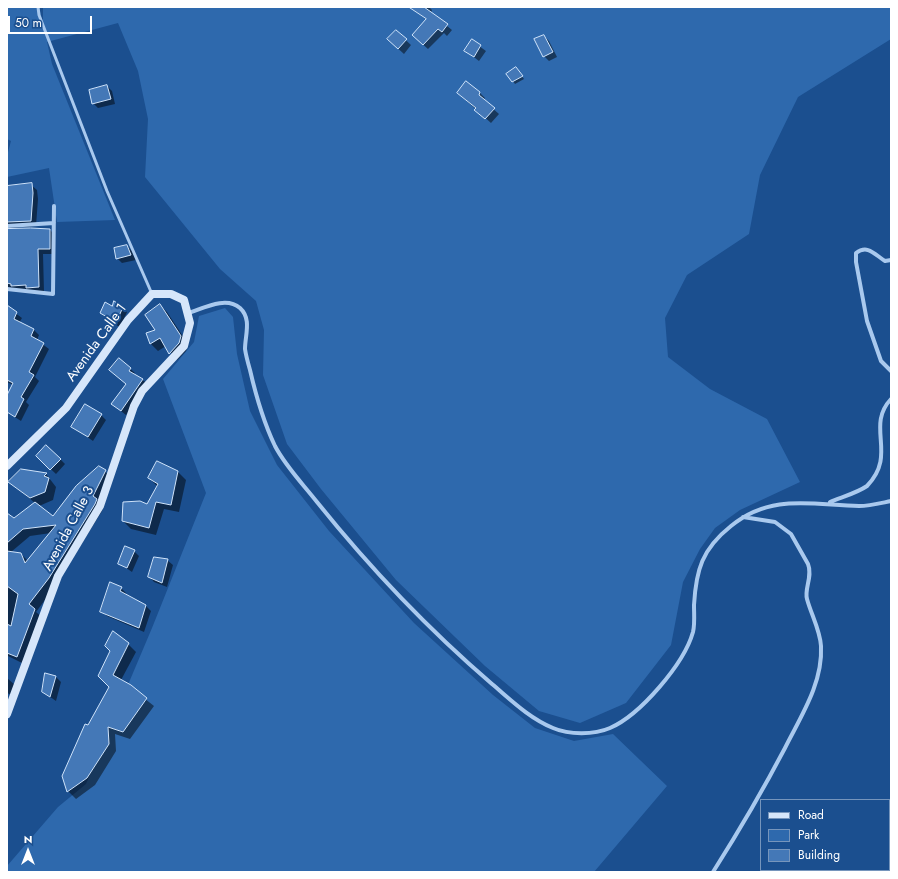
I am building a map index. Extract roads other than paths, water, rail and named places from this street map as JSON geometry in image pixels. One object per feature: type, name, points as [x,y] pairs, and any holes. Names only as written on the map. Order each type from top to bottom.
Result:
[{"type":"street","points":[[7,289],[53,294],[54,206]]},
{"type":"street","points":[[7,226],[54,223]]},
{"type":"street","points":[[891,260],[885,261],[870,250],[862,249],[856,253],[860,287],[867,321],[881,361],[891,371]]},
{"type":"street","points":[[152,294],[171,294],[184,300],[189,313],[218,303],[228,303],[239,307],[245,316],[248,331],[245,350],[260,407],[275,445],[284,461],[351,544],[406,604],[466,662],[525,712],[555,729],[578,734],[609,729],[634,714],[667,677],[683,656],[693,631],[696,576],[702,561],[713,542],[743,517],[761,507],[786,503],[828,503],[862,506],[891,501]]},
{"type":"street","name":"Avenida Calle 1","points":[[7,466],[66,408],[128,320],[152,294]]},
{"type":"street","name":"Avenida Calle 3","points":[[7,714],[58,576],[100,506],[134,406],[142,391],[184,346],[190,323],[189,313]]},
{"type":"street","points":[[887,436],[882,418],[885,405],[891,399]]},
{"type":"street","points":[[828,503],[867,487],[883,471]]},
{"type":"street","points":[[713,872],[756,804],[805,709],[819,674],[821,645],[814,616],[806,598],[810,567],[791,534],[775,522],[743,517]]},
{"type":"lane","points":[[38,7],[39,15],[94,158],[152,294]]}]
